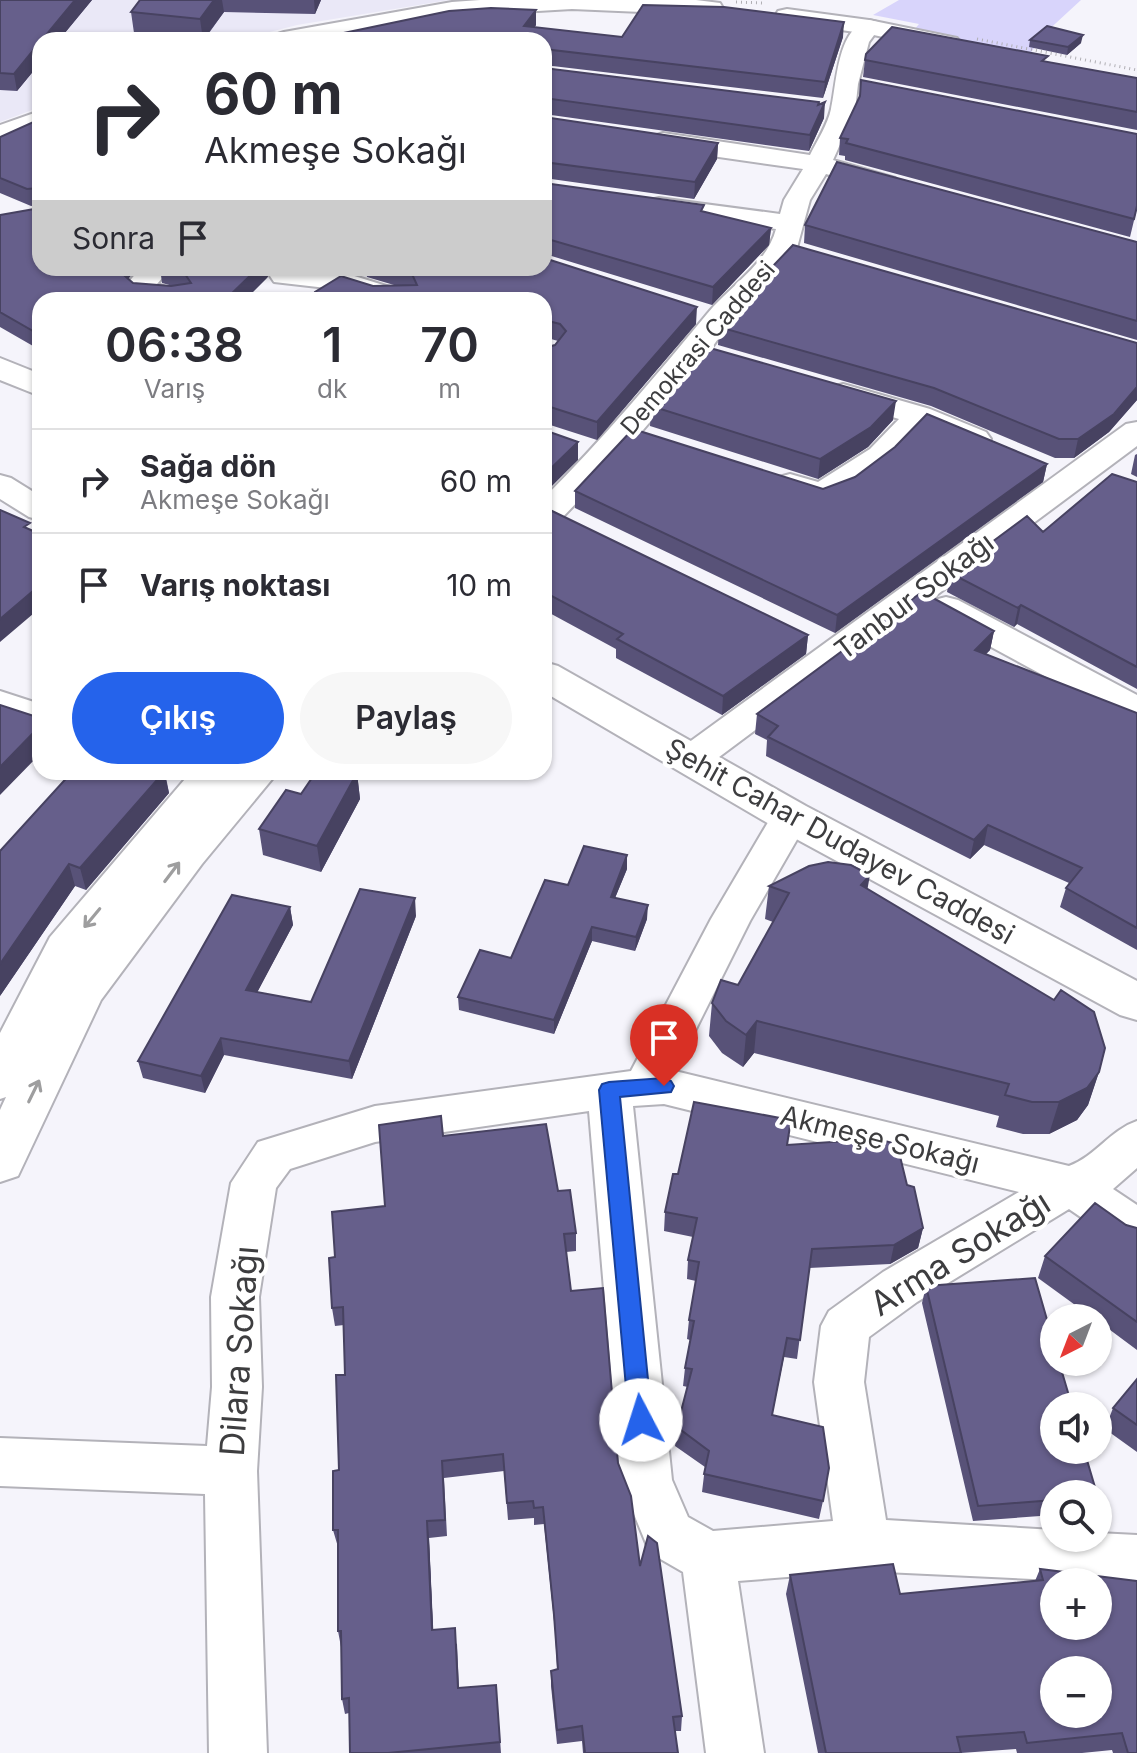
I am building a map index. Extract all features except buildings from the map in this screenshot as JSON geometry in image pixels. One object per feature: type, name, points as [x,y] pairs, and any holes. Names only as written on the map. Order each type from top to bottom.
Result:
[{"type":"street","points":[[327,32],[452,9],[542,2],[737,10]]},
{"type":"street","points":[[766,14],[869,27],[972,48]]},
{"type":"street","name":"Demokrasi Caddesi","points":[[557,518],[604,456],[695,351],[787,236],[797,200],[819,164],[845,98],[858,42],[869,27]]},
{"type":"street","points":[[813,107],[877,90]]},
{"type":"street","points":[[0,135],[32,122]]},
{"type":"street","points":[[636,137],[819,164],[907,188]]},
{"type":"street","points":[[632,202],[787,236],[816,258]]},
{"type":"street","points":[[149,276],[138,287],[153,292]]},
{"type":"street","points":[[288,281],[348,282],[378,292]]},
{"type":"street","points":[[688,310],[718,319]]},
{"type":"street","points":[[695,351],[725,359]]},
{"type":"street","points":[[0,368],[32,382]]},
{"type":"street","points":[[815,385],[919,415],[1006,452]]},
{"type":"street","points":[[762,475],[822,494],[881,456],[919,415]]},
{"type":"street","points":[[626,431],[656,441]]},
{"type":"street","name":"Tanbur Sokağı","points":[[690,760],[825,645],[1099,476],[1137,431]]},
{"type":"street","points":[[574,445],[604,456]]},
{"type":"street","points":[[1035,464],[1049,471],[1099,476]]},
{"type":"street","points":[[0,485],[32,505]]},
{"type":"street","points":[[915,592],[1137,710]]},
{"type":"street","name":"Şehit Cahar Dudayev Caddesi","points":[[552,680],[791,817],[1137,1002]]},
{"type":"street","points":[[0,703],[32,714]]},
{"type":"street","points":[[0,1080],[66,949],[201,780]]},
{"type":"street","points":[[0,1161],[82,991],[187,853],[250,780]]},
{"type":"street","points":[[791,817],[627,1089],[646,1480],[669,1535],[708,1557],[863,1545],[1137,1561]]},
{"type":"street","name":"Akmeşe Sokağı","points":[[627,1089],[664,1086],[1070,1185],[1137,1230]]},
{"type":"street","name":"Dilara Sokağı","points":[[238,1753],[231,1471],[237,1387],[235,1297],[254,1183],[274,1155],[375,1124],[627,1089]]},
{"type":"street","name":"Arma Sokağı","points":[[863,1545],[839,1382],[846,1326],[900,1287],[1070,1185],[1102,1173],[1137,1139]]},
{"type":"street","points":[[0,1462],[231,1471]]},
{"type":"street","points":[[708,1557],[735,1753]]},
{"type":"shaded area","points":[[0,0],[449,0],[270,32],[32,32],[32,110],[0,122]]},
{"type":"shaded area","points":[[899,0],[1081,0],[1043,35],[1030,54],[914,30],[919,24],[873,15]]},
{"type":"route","points":[[641,1420],[609,1090],[664,1086]]}]
